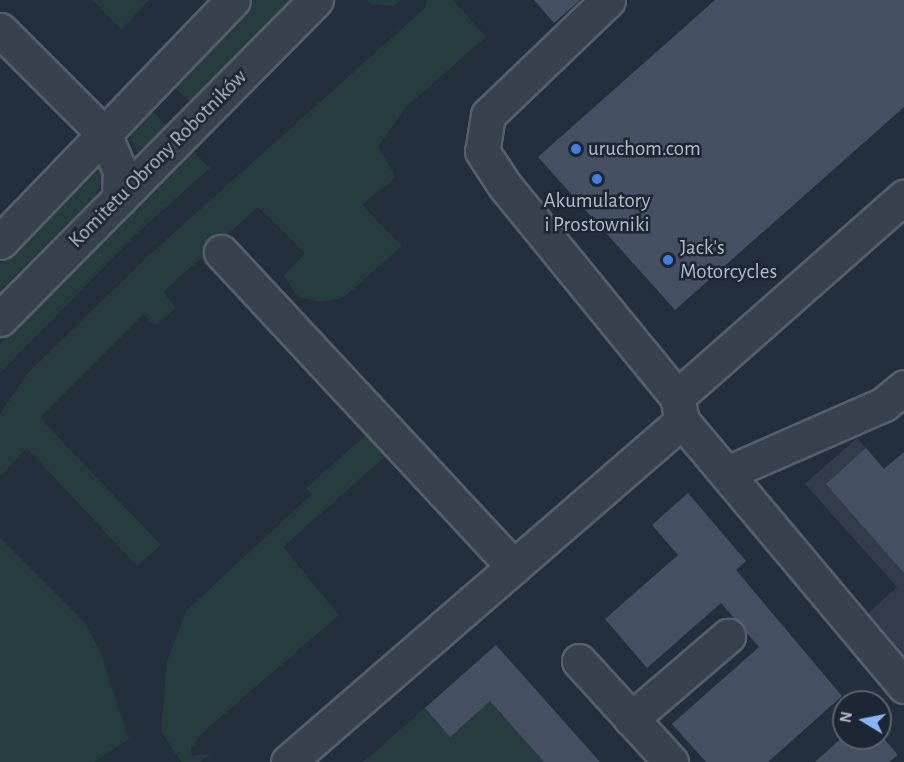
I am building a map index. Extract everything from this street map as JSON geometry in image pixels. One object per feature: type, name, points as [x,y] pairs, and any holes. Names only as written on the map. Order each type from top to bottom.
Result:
[{"type":"street","points":[[0,242],[233,0]]},
{"type":"street","name":"Komitetu Obrony Robotników","points":[[0,319],[316,0]]},
{"type":"street","points":[[608,0],[488,115],[482,151],[505,186],[727,472],[904,686]]},
{"type":"street","points":[[0,30],[104,134],[120,171],[118,199]]},
{"type":"street","points":[[288,762],[514,567],[904,197]]},
{"type":"street","points":[[221,252],[514,567]]},
{"type":"street","points":[[727,472],[885,404],[904,387]]},
{"type":"street","points":[[632,718],[728,636]]},
{"type":"street","points":[[579,661],[671,762]]},
{"type":"shaded area","points":[[857,438],[904,492],[904,664],[864,617],[897,587],[805,484]]},
{"type":"green space","points":[[93,0],[149,0],[121,30]]},
{"type":"green space","points":[[254,0],[290,0],[190,102],[172,85]]},
{"type":"green space","points":[[367,0],[400,0],[394,6],[370,4]]},
{"type":"green space","points":[[427,0],[453,0],[486,37],[406,107],[378,147],[396,177],[362,205],[402,246],[344,297],[323,302],[298,297],[284,276],[305,253],[258,207],[163,292],[176,308],[156,325],[143,315],[40,418],[161,545],[137,566],[27,448],[0,476],[0,414],[27,374],[147,257],[425,8]]},
{"type":"green space","points":[[149,108],[166,125],[137,153],[128,131]]},
{"type":"green space","points":[[192,151],[210,168],[136,234],[0,373],[0,344]]},
{"type":"green space","points":[[100,161],[107,170],[95,196],[0,292],[0,264]]},
{"type":"green space","points":[[369,432],[388,454],[283,547],[339,615],[202,733],[191,748],[192,756],[210,754],[201,762],[181,762],[161,731],[167,662],[186,611],[312,494],[306,488]]},
{"type":"green space","points":[[0,538],[84,622],[100,651],[129,739],[94,762],[0,762]]},
{"type":"green space","points":[[490,701],[544,762],[363,762],[425,708],[450,736]]},
{"type":"building","points":[[534,0],[580,0],[554,23]]},
{"type":"building","points":[[715,0],[904,0],[904,107],[675,310],[538,157]]},
{"type":"building","points":[[866,448],[884,469],[904,452],[904,573],[826,484]]},
{"type":"building","points":[[688,493],[746,561],[736,570],[837,690],[832,690],[832,705],[768,762],[706,762],[672,724],[759,647],[721,603],[647,668],[605,619],[678,555],[652,525]]},
{"type":"building","points":[[496,645],[600,762],[544,762],[490,701],[450,737],[425,708]]},
{"type":"building","points":[[832,747],[832,750],[892,750],[892,748],[898,755],[889,762],[815,762]]},
{"type":"place","name":"uruchom.com","points":[[576,149]]},
{"type":"place","name":"Akumulatory i Prostowniki","points":[[597,179]]},
{"type":"place","name":"Jack's Motorcycles","points":[[668,260]]}]
